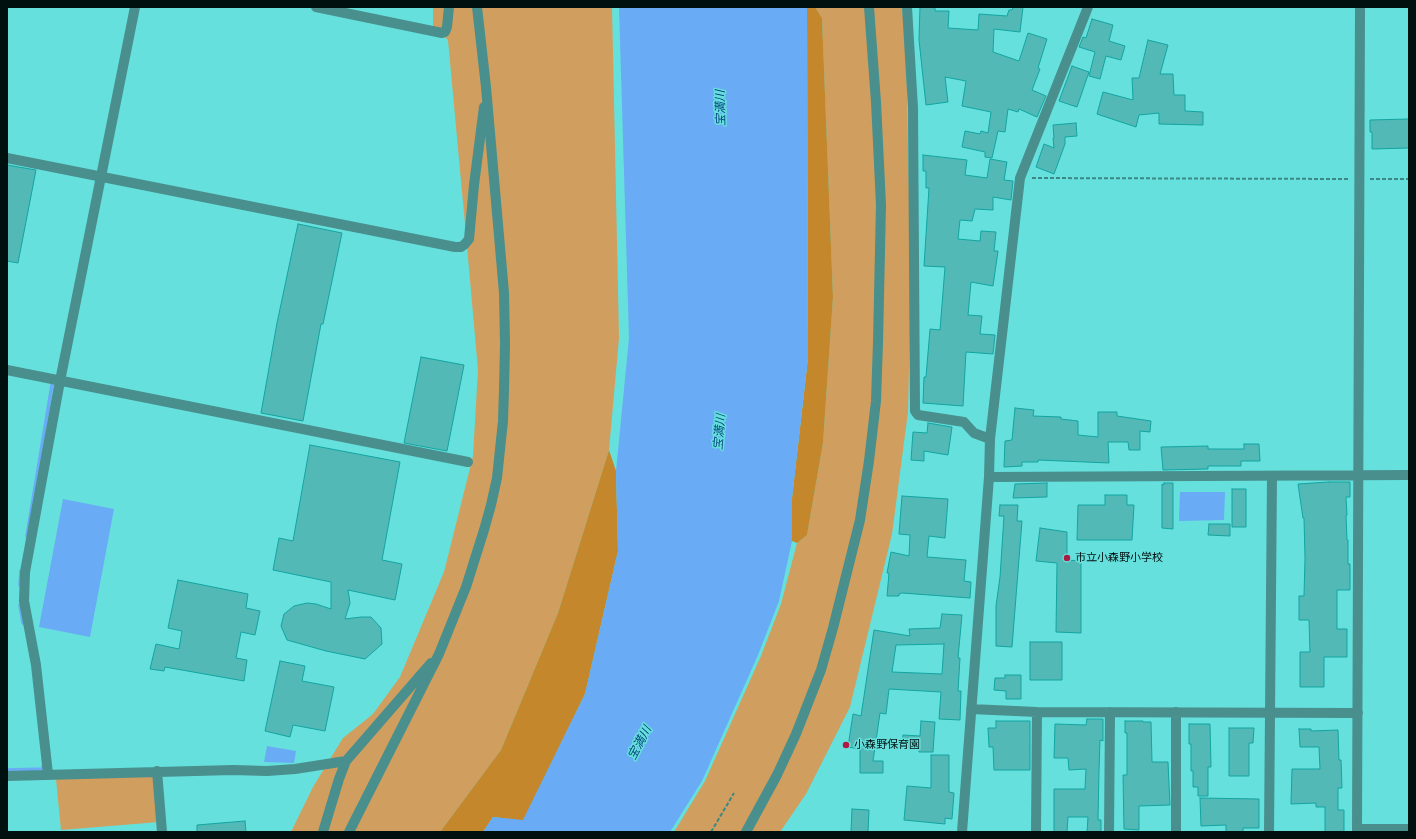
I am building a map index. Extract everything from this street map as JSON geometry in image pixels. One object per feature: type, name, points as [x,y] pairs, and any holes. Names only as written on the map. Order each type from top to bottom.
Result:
[{"type":"street","points":[[48,774],[36,665],[24,593],[25,572],[60,381],[135,7]]},
{"type":"street","points":[[316,7],[442,33],[446,32],[450,7]]},
{"type":"street","points":[[349,832],[440,654],[466,587],[491,505],[497,478],[503,421],[505,344],[504,293],[486,87],[477,7]]},
{"type":"street","points":[[746,832],[777,775],[796,734],[821,670],[860,520],[869,461],[876,401],[879,334],[881,205],[876,102],[869,7]]},
{"type":"street","points":[[907,7],[913,108],[915,411],[918,415],[964,422],[974,433],[990,439]]},
{"type":"street","points":[[962,832],[989,477],[990,439],[1020,178],[1088,7]]},
{"type":"street","points":[[1360,7],[1357,831],[1409,828]]},
{"type":"street","points":[[7,158],[101,178],[461,247],[469,240],[486,87]]},
{"type":"street","points":[[7,370],[468,462]]},
{"type":"street","points":[[989,477],[1409,475]]},
{"type":"street","points":[[1269,832],[1272,476]]},
{"type":"street","points":[[323,832],[338,779],[346,761],[401,696],[440,654]]},
{"type":"street","points":[[971,709],[1037,712],[1358,713]]},
{"type":"street","points":[[1036,832],[1037,712]]},
{"type":"street","points":[[1109,832],[1110,712]]},
{"type":"street","points":[[1176,712],[1176,832]]},
{"type":"street","points":[[7,776],[157,771],[267,771],[295,769],[346,761]]},
{"type":"street","points":[[157,771],[162,832]]},
{"type":"path","points":[[1020,178],[1409,179]]},
{"type":"path","points":[[711,832],[734,793]]},
{"type":"shaded area","points":[[433,7],[612,7],[619,338],[609,450],[558,613],[501,750],[440,832],[291,832],[313,787],[343,738],[373,714],[400,677],[444,572],[473,456],[478,370],[466,235],[448,40],[433,26]]},
{"type":"shaded area","points":[[807,7],[815,7],[822,18],[833,297],[823,443],[807,535],[797,543],[792,541],[792,498],[808,358]]},
{"type":"shaded area","points":[[815,7],[902,7],[906,46],[911,288],[908,412],[892,534],[850,707],[806,794],[780,832],[674,832],[705,781],[761,656],[781,604],[797,543],[807,535],[823,443],[833,297],[822,18]]},
{"type":"shaded area","points":[[609,450],[616,471],[618,551],[585,694],[523,821],[493,817],[483,832],[440,832],[501,750],[558,613]]},
{"type":"shaded area","points":[[156,776],[159,822],[61,830],[56,779]]},
{"type":"water","name":"宝満川","points":[[619,7],[807,7],[808,358],[792,498],[792,541],[779,601],[758,655],[702,781],[670,832],[483,832],[493,817],[523,820],[585,694],[618,551],[616,471],[629,338]]},
{"type":"water","points":[[1180,492],[1225,492],[1224,520],[1179,521]]},
{"type":"water","points":[[63,499],[114,509],[90,637],[39,627]]},
{"type":"water","points":[[267,746],[296,751],[294,763],[264,762]]},
{"type":"building","points":[[920,7],[935,7],[935,11],[949,11],[948,28],[978,30],[979,14],[1007,16],[1009,10],[1012,10],[1013,7],[1023,7],[1020,32],[994,29],[993,52],[1019,61],[1028,33],[1047,39],[1038,68],[1040,69],[1032,90],[1046,96],[1037,117],[1019,109],[1018,112],[1008,109],[1005,132],[998,131],[992,158],[985,157],[985,152],[962,147],[965,131],[980,134],[981,131],[988,133],[991,112],[962,106],[966,81],[945,77],[948,102],[926,105],[919,40]]},
{"type":"building","points":[[1092,19],[1113,25],[1109,41],[1125,46],[1121,60],[1106,56],[1100,79],[1089,76],[1095,52],[1079,47],[1083,37],[1086,38]]},
{"type":"building","points":[[1148,40],[1168,45],[1160,74],[1173,74],[1174,95],[1185,95],[1185,111],[1203,112],[1203,125],[1159,124],[1159,113],[1139,115],[1136,127],[1097,114],[1103,92],[1133,100],[1132,78],[1139,78]]},
{"type":"building","points":[[1072,66],[1089,72],[1077,107],[1059,101]]},
{"type":"building","points":[[1409,119],[1409,148],[1372,149],[1370,120]]},
{"type":"building","points":[[1076,123],[1077,136],[1065,137],[1065,144],[1054,174],[1036,167],[1044,144],[1054,148],[1053,125]]},
{"type":"building","points":[[923,155],[967,160],[965,175],[987,178],[990,159],[1007,162],[1004,180],[1013,181],[1011,200],[993,197],[993,210],[975,209],[972,221],[960,220],[958,239],[980,241],[981,231],[996,232],[994,251],[998,251],[993,286],[971,282],[968,315],[982,316],[980,334],[995,335],[993,354],[966,352],[963,406],[923,403],[924,377],[926,377],[930,329],[940,330],[945,267],[924,266],[929,188],[926,188],[926,171],[923,171]]},
{"type":"building","points":[[7,165],[36,170],[18,263],[7,261]]},
{"type":"building","points":[[298,224],[342,233],[323,324],[321,324],[303,421],[261,413],[277,323]]},
{"type":"building","points":[[421,357],[464,365],[447,451],[404,443]]},
{"type":"building","points":[[1015,408],[1034,410],[1033,416],[1061,417],[1061,419],[1078,421],[1078,435],[1098,437],[1098,412],[1117,412],[1117,416],[1151,421],[1150,432],[1140,431],[1140,450],[1129,450],[1128,442],[1108,442],[1109,463],[1038,460],[1038,462],[1022,462],[1022,466],[1004,467],[1005,441],[1012,440]]},
{"type":"building","points":[[928,423],[952,427],[948,455],[924,451],[924,461],[911,460],[913,432],[927,433]]},
{"type":"building","points":[[1244,444],[1259,444],[1260,461],[1241,461],[1241,466],[1208,466],[1208,469],[1163,470],[1161,447],[1208,446],[1208,449],[1244,449]]},
{"type":"building","points":[[310,445],[400,462],[382,560],[402,564],[395,600],[348,590],[350,603],[345,619],[371,617],[381,628],[382,644],[365,659],[326,651],[287,640],[281,626],[284,614],[294,606],[307,603],[316,604],[331,609],[331,582],[273,570],[279,538],[293,541]]},
{"type":"building","points":[[1350,482],[1350,497],[1346,497],[1346,515],[1348,564],[1350,564],[1350,590],[1337,590],[1337,629],[1347,629],[1347,657],[1324,657],[1324,687],[1300,687],[1300,652],[1310,652],[1309,620],[1299,620],[1299,596],[1304,596],[1305,558],[1304,518],[1298,484]]},
{"type":"building","points":[[1047,483],[1047,497],[1013,498],[1015,484]]},
{"type":"building","points":[[1164,483],[1173,483],[1173,529],[1162,528],[1162,484],[1164,485]]},
{"type":"building","points":[[1232,489],[1246,489],[1246,527],[1232,527]]},
{"type":"building","points":[[1105,495],[1127,495],[1127,505],[1134,505],[1132,540],[1077,540],[1078,505],[1105,505]]},
{"type":"building","points":[[902,496],[948,499],[945,538],[929,536],[927,557],[966,560],[964,581],[971,582],[970,598],[902,593],[899,594],[899,596],[887,596],[889,573],[887,573],[891,552],[909,556],[910,535],[899,534]]},
{"type":"building","points":[[1000,505],[1018,505],[1017,521],[1022,521],[1012,647],[996,646],[996,606],[1000,577],[1004,516],[999,516]]},
{"type":"building","points":[[1209,524],[1230,524],[1230,536],[1208,535]]},
{"type":"building","points":[[1040,528],[1067,532],[1067,560],[1081,561],[1081,633],[1056,632],[1057,563],[1036,561]]},
{"type":"building","points":[[178,580],[248,594],[246,608],[260,611],[255,635],[241,632],[236,658],[247,660],[244,681],[165,667],[164,671],[150,669],[156,644],[179,649],[182,631],[168,628]]},
{"type":"building","points":[[942,614],[962,615],[958,658],[960,658],[958,691],[961,691],[960,720],[939,719],[941,692],[889,689],[886,714],[880,713],[873,761],[883,761],[883,773],[860,773],[860,749],[848,747],[853,714],[861,716],[874,630],[910,636],[909,629],[940,628]],"holes":[[[944,644],[942,674],[892,672],[896,645]]]},
{"type":"building","points":[[1030,642],[1062,642],[1062,680],[1030,680]]},
{"type":"building","points":[[280,661],[305,666],[302,681],[334,687],[325,731],[293,725],[290,737],[265,731]]},
{"type":"building","points":[[1005,675],[1021,675],[1021,699],[1006,699],[1006,691],[994,690],[995,678],[1005,678]]},
{"type":"building","points":[[1087,719],[1103,719],[1103,741],[1100,740],[1098,820],[1101,820],[1101,832],[1087,832],[1088,817],[1068,817],[1067,832],[1054,832],[1054,789],[1085,789],[1086,769],[1069,770],[1068,758],[1054,758],[1055,724],[1086,725]]},
{"type":"building","points":[[921,721],[935,722],[933,752],[919,752],[919,748],[902,747],[903,735],[920,736]]},
{"type":"building","points":[[996,721],[1030,721],[1030,770],[994,770],[993,747],[989,747],[988,728],[996,728]]},
{"type":"building","points":[[1125,721],[1151,722],[1152,762],[1168,762],[1170,805],[1139,806],[1139,830],[1124,829],[1123,775],[1127,775],[1127,733],[1125,733]]},
{"type":"building","points":[[1189,724],[1210,724],[1211,767],[1208,767],[1208,796],[1198,796],[1198,787],[1193,787],[1193,771],[1191,771],[1191,744],[1189,744]]},
{"type":"building","points":[[1229,728],[1254,728],[1253,743],[1249,743],[1249,776],[1229,776]]},
{"type":"building","points":[[1299,729],[1311,729],[1311,731],[1338,730],[1342,788],[1338,788],[1338,810],[1344,810],[1344,832],[1325,832],[1325,807],[1316,807],[1316,803],[1291,804],[1292,769],[1320,769],[1319,747],[1300,747]]},
{"type":"building","points":[[931,755],[949,755],[949,792],[954,793],[952,819],[945,818],[945,824],[904,820],[907,786],[931,788]]},
{"type":"building","points":[[1200,798],[1259,799],[1259,828],[1243,828],[1243,832],[1226,832],[1226,825],[1201,826]]},
{"type":"building","points":[[852,809],[869,810],[868,832],[851,832]]},
{"type":"building","points":[[245,821],[246,832],[197,832],[197,825]]},
{"type":"waterway","points":[[27,536],[52,385]]},
{"type":"waterway","points":[[20,585],[21,571]]},
{"type":"waterway","points":[[20,605],[23,623]]},
{"type":"waterway","points":[[7,770],[43,769],[43,766]]},
{"type":"place","name":"市立小森野小学校","points":[[1067,558]]},
{"type":"place","name":"小森野保育園","points":[[846,745]]}]
